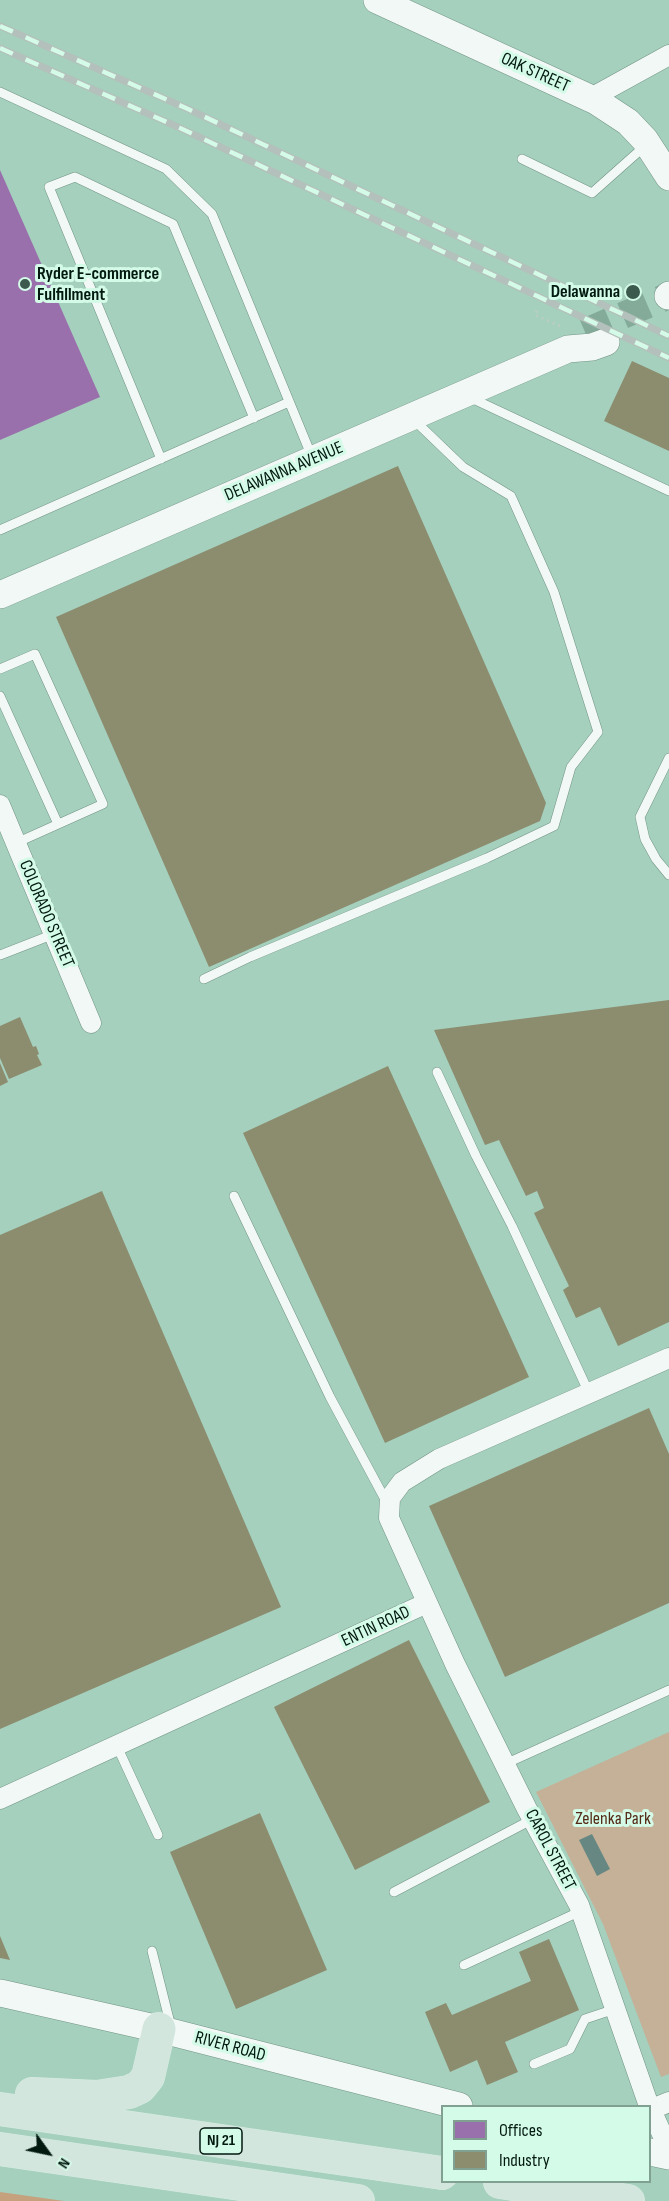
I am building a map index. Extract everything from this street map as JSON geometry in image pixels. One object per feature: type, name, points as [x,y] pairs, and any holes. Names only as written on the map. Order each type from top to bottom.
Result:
[{"type":"highway","points":[[0,2089],[97,2097],[129,2092],[140,2087],[148,2076],[166,2030]]},
{"type":"highway","name":"NJ 21","points":[[0,2109],[441,2173]]},
{"type":"highway","name":"NJ 21","points":[[0,2149],[357,2201]]},
{"type":"highway","points":[[513,2183],[628,2201]]},
{"type":"street","name":"OAK STREET","points":[[377,0],[591,98],[628,122],[647,144],[669,177]]},
{"type":"street","points":[[591,98],[669,55]]},
{"type":"street","name":"DELAWANNA AVENUE","points":[[0,595],[464,394],[582,338]]},
{"type":"street","name":"COLORADO STREET","points":[[0,805],[91,1023]]},
{"type":"street","points":[[389,1508],[390,1498],[402,1482],[439,1459],[669,1358]]},
{"type":"street","name":"ENTIN ROAD","points":[[0,1798],[427,1603],[388,1518],[389,1508]]},
{"type":"street","name":"CAROL STREET","points":[[427,1603],[505,1764],[581,1911],[649,2105]]},
{"type":"street","name":"RIVER ROAD","points":[[0,1993],[166,2030],[455,2105]]},
{"type":"street","points":[[651,2109],[669,2102]]},
{"type":"street","name":"CAROL STREET","points":[[651,2111],[669,2149]]},
{"type":"street","points":[[651,2152],[669,2156]]},
{"type":"lane","points":[[0,92],[166,169],[212,214],[313,460]]},
{"type":"lane","points":[[522,159],[592,193],[647,144]]},
{"type":"lane","points":[[160,459],[49,187],[75,177],[172,224],[254,418]]},
{"type":"lane","points":[[464,394],[669,491]]},
{"type":"lane","points":[[0,531],[289,402]]},
{"type":"lane","points":[[204,979],[250,957],[487,858],[554,826],[571,768],[598,732],[554,592],[511,496],[463,467],[411,417]]},
{"type":"lane","points":[[0,669],[35,654],[103,804],[16,843]]},
{"type":"lane","points":[[0,696],[58,824]]},
{"type":"lane","points":[[669,758],[640,817],[645,839],[656,860],[669,875]]},
{"type":"lane","points":[[0,955],[54,934]]},
{"type":"lane","points":[[436,1071],[512,1226],[589,1393]]},
{"type":"lane","points":[[234,1197],[330,1397],[389,1508]]},
{"type":"lane","points":[[505,1764],[669,1690]]},
{"type":"lane","points":[[116,1744],[158,1835]]},
{"type":"lane","points":[[394,1892],[533,1819]]},
{"type":"lane","points":[[464,1965],[581,1911]]},
{"type":"lane","points":[[152,1951],[166,2030]]},
{"type":"lane","points":[[534,2064],[570,2049],[585,2019],[615,2009]]},
{"type":"path","points":[[537,311],[535,315],[582,338]]},
{"type":"green space","name":"Zelenka Park","points":[[669,1732],[669,2074],[661,2077],[603,1924],[536,1792]]},
{"type":"shaded area","points":[[0,2192],[64,2201],[0,2201]]},
{"type":"building: Offices","name":"Ryder E-commerce Fulfillment","points":[[0,170],[100,397],[0,440]]},
{"type":"building: Industry","points":[[632,361],[669,378],[669,451],[604,421]]},
{"type":"building: Industry","points":[[398,466],[546,803],[540,821],[209,967],[56,617]]},
{"type":"building: Industry","points":[[669,1000],[669,1322],[618,1346],[600,1307],[576,1318],[563,1290],[569,1286],[534,1213],[544,1208],[537,1191],[526,1196],[499,1140],[485,1145],[434,1030]]},
{"type":"building: Industry","points":[[20,1017],[33,1047],[36,1046],[42,1065],[9,1079],[0,1058],[0,1026]]},
{"type":"building: Industry","points":[[0,1063],[8,1082],[0,1086]]},
{"type":"building: Industry","points":[[388,1066],[529,1377],[385,1443],[243,1133]]},
{"type":"building: Industry","points":[[102,1191],[281,1607],[0,1729],[0,1235]]},
{"type":"building: Industry","points":[[649,1408],[669,1454],[669,1603],[505,1677],[429,1506]]},
{"type":"building: Industry","points":[[409,1640],[490,1802],[355,1870],[274,1707]]},
{"type":"building: Industry","points":[[260,1813],[327,1970],[236,2009],[170,1852]]},
{"type":"building: Industry","points":[[0,1936],[10,1960],[0,1958]]},
{"type":"building: Industry","points":[[549,1939],[579,2010],[505,2042],[518,2072],[487,2085],[477,2060],[450,2072],[425,2012],[446,2003],[452,2015],[531,1981],[519,1952]]},
{"type":"building: Other","points":[[592,1834],[610,1869],[597,1876],[579,1840]]},
{"type":"tunnel","points":[[585,332],[668,296]]},
{"type":"railway","points":[[0,26],[188,109],[669,336]]},
{"type":"railway","points":[[0,48],[180,128],[669,358]]},
{"type":"place","name":"Ryder E-commerce Fulfillment","points":[[25,284]]},
{"type":"place","name":"Delawanna","points":[[633,292]]}]
